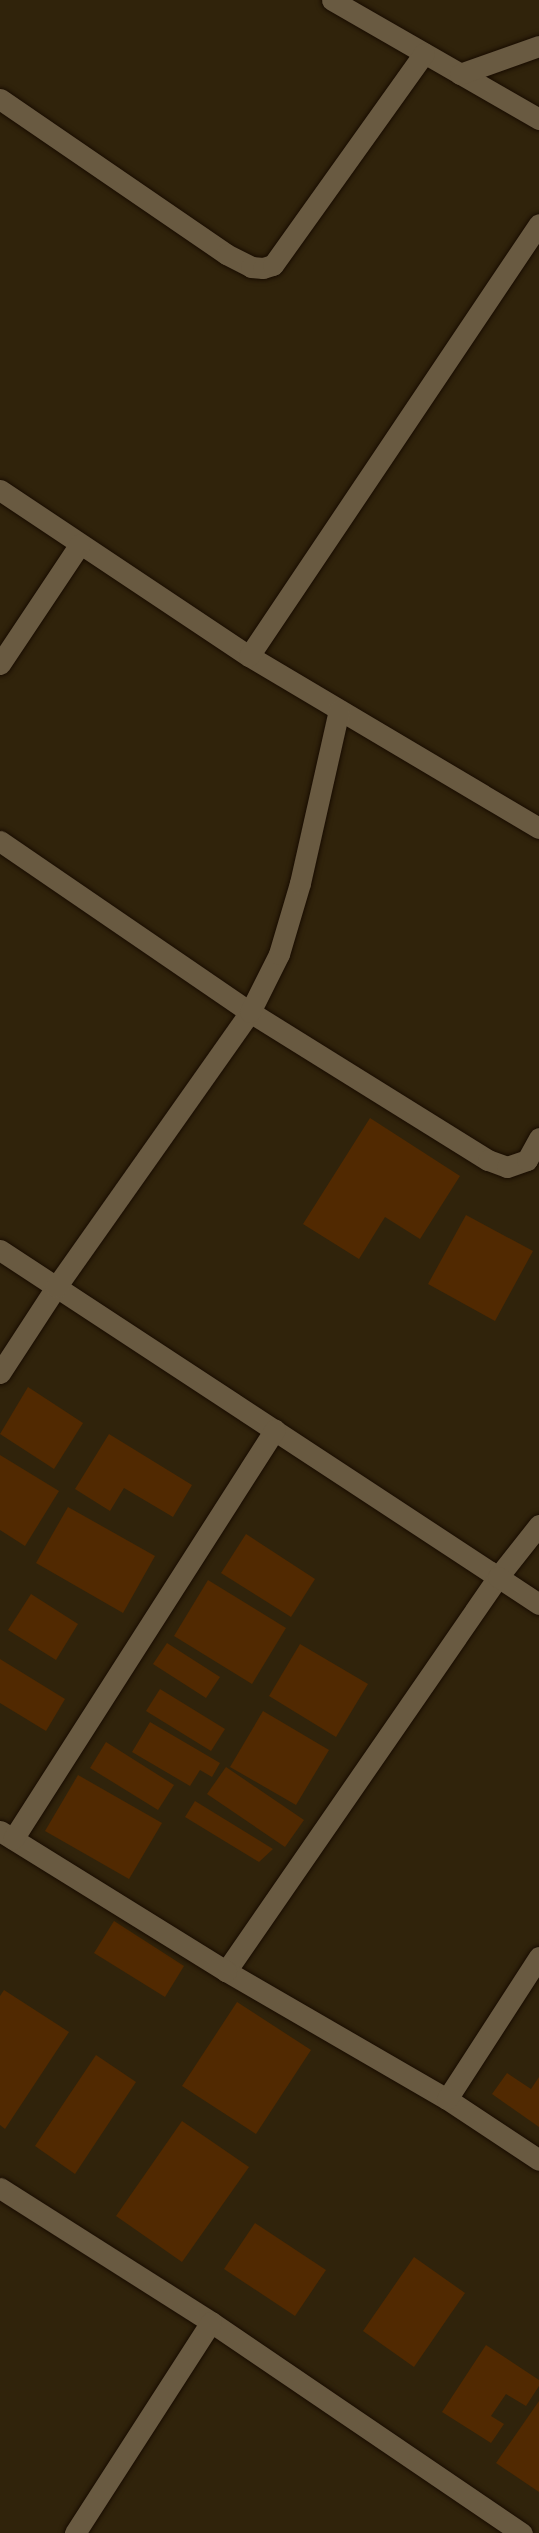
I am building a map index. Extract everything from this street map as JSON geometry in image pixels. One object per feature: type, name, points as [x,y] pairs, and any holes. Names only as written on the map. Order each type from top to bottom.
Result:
[{"type":"street","points":[[332,0],[539,119]]},
{"type":"street","points":[[460,74],[539,46]]},
{"type":"street","points":[[0,99],[226,254],[251,267],[264,268],[273,265],[424,53]]},
{"type":"street","points":[[249,656],[539,224]]},
{"type":"street","points":[[0,490],[249,656],[539,828]]},
{"type":"street","points":[[0,664],[80,544]]},
{"type":"street","points":[[0,1373],[56,1287],[250,1012],[279,954],[300,883],[339,710]]},
{"type":"street","points":[[0,841],[250,1012],[488,1160],[507,1167],[527,1160],[539,1138]]},
{"type":"street","points":[[0,1250],[539,1604]]},
{"type":"street","points":[[275,1430],[6,1835],[226,1970],[447,2099],[539,2160]]},
{"type":"street","points":[[226,1970],[498,1577],[539,1525]]},
{"type":"street","points":[[447,2099],[539,1957]]},
{"type":"street","points":[[0,2188],[211,2322],[523,2533]]},
{"type":"street","points":[[75,2533],[211,2322]]},
{"type":"building","points":[[370,1118],[460,1176],[420,1239],[385,1217],[359,1259],[303,1224]]},
{"type":"building","points":[[466,1215],[533,1251],[495,1321],[428,1284]]},
{"type":"building","points":[[28,1387],[83,1423],[54,1469],[0,1434]]},
{"type":"building","points":[[109,1434],[192,1485],[173,1517],[124,1488],[110,1511],[75,1489]]},
{"type":"building","points":[[0,1455],[59,1491],[25,1546],[0,1530]]},
{"type":"building","points":[[68,1507],[155,1556],[123,1613],[36,1563]]},
{"type":"building","points":[[246,1534],[315,1579],[291,1617],[221,1573]]},
{"type":"building","points":[[208,1580],[286,1628],[252,1684],[174,1636]]},
{"type":"building","points":[[31,1594],[78,1624],[56,1660],[8,1630]]},
{"type":"building","points":[[167,1643],[220,1677],[206,1698],[153,1664]]},
{"type":"building","points":[[300,1644],[368,1684],[336,1737],[269,1696]]},
{"type":"building","points":[[0,1659],[65,1699],[46,1731],[0,1703]]},
{"type":"building","points":[[160,1689],[225,1729],[211,1751],[146,1711]]},
{"type":"building","points":[[263,1711],[329,1750],[296,1805],[230,1767]]},
{"type":"building","points":[[150,1722],[220,1763],[212,1777],[200,1770],[190,1786],[132,1752]]},
{"type":"building","points":[[106,1742],[174,1785],[158,1810],[90,1768]]},
{"type":"building","points":[[226,1767],[304,1820],[285,1847],[207,1794]]},
{"type":"building","points":[[78,1775],[162,1823],[129,1879],[45,1831]]},
{"type":"building","points":[[195,1801],[273,1849],[259,1862],[185,1817]]},
{"type":"building","points":[[114,1921],[184,1966],[165,1997],[94,1953]]},
{"type":"building","points":[[4,1990],[69,2032],[5,2129],[0,2125],[0,1996]]},
{"type":"building","points":[[237,2002],[311,2050],[256,2134],[182,2086]]},
{"type":"building","points":[[96,2055],[136,2082],[75,2174],[35,2146]]},
{"type":"building","points":[[507,2073],[531,2089],[539,2077],[539,2127],[492,2094]]},
{"type":"building","points":[[182,2121],[249,2167],[182,2262],[116,2216]]},
{"type":"building","points":[[255,2223],[326,2270],[295,2316],[224,2269]]},
{"type":"building","points":[[414,2257],[465,2293],[414,2367],[363,2331]]},
{"type":"building","points":[[486,2345],[539,2380],[539,2386],[526,2406],[506,2394],[491,2416],[504,2424],[491,2443],[442,2412]]},
{"type":"building","points":[[539,2401],[539,2492],[496,2463]]}]
